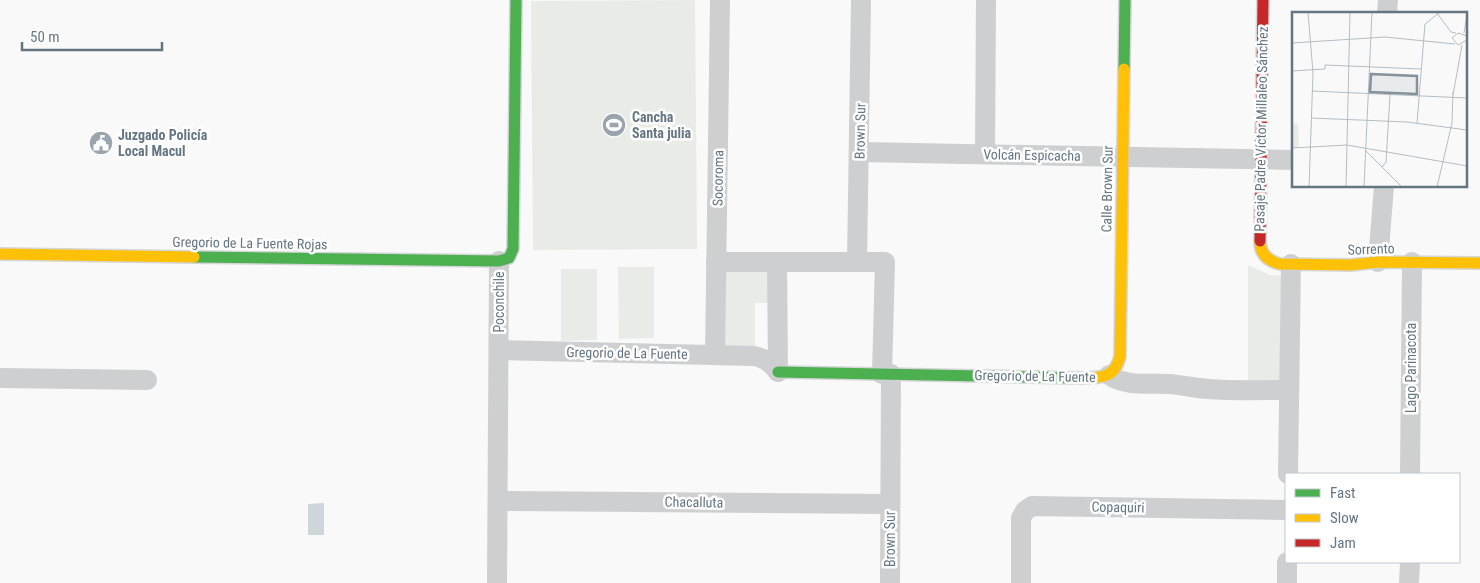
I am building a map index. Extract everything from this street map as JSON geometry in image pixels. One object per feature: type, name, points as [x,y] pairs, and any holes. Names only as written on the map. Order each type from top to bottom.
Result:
[{"type":"street","name":"Poconchile","points":[[497,583],[499,260],[509,258],[513,249],[516,0]]},
{"type":"street","name":"Socoroma","points":[[715,355],[720,0]]},
{"type":"street","name":"Brown Sur","points":[[861,0],[857,262],[885,262],[890,583]]},
{"type":"street","points":[[985,154],[986,0]]},
{"type":"street","name":"Calle Brown Sur","points":[[1109,375],[1117,367],[1120,356],[1124,0]]},
{"type":"street","name":"Pasaje Padre Víctor Millaleo Sánchez","points":[[1263,0],[1260,247],[1265,257]]},
{"type":"street","name":"Volcán Espicacha","points":[[860,152],[1292,160]]},
{"type":"street","points":[[1378,262],[1384,188]]},
{"type":"street","name":"Gregorio de La Fuente Rojas","points":[[0,254],[499,260]]},
{"type":"street","name":"Sorrento","points":[[1265,257],[1274,263],[1291,264],[1351,265],[1378,262],[1480,263]]},
{"type":"street","points":[[716,262],[857,262]]},
{"type":"street","points":[[777,262],[778,372]]},
{"type":"street","name":"Lago Parinacota","points":[[1410,473],[1412,262]]},
{"type":"street","points":[[1288,473],[1291,264]]},
{"type":"street","name":"Gregorio de La Fuente","points":[[499,350],[760,357],[778,372],[1097,378],[1109,375],[1118,381],[1128,383],[1171,384],[1227,390],[1289,390]]},
{"type":"street","points":[[0,378],[147,380]]},
{"type":"street","name":"Chacalluta","points":[[498,500],[890,504]]},
{"type":"street","name":"Copaquiri","points":[[1021,583],[1021,518],[1024,511],[1032,506],[1285,510]]},
{"type":"street","points":[[1287,563],[1287,583]]},
{"type":"street","points":[[1409,583],[1410,563]]},
{"type":"shaded area","name":"Cancha Santa julia","points":[[695,0],[697,249],[533,250],[531,1]]},
{"type":"shaded area","points":[[1248,265],[1270,275],[1282,276],[1281,383],[1248,383]]},
{"type":"shaded area","points":[[618,267],[654,267],[654,338],[619,339]]},
{"type":"shaded area","points":[[770,268],[770,303],[755,303],[755,346],[722,346],[721,269]]},
{"type":"shaded area","points":[[561,269],[597,269],[597,340],[561,341]]},
{"type":"shaded area","points":[[324,503],[324,535],[308,535],[308,504]]},
{"type":"traffic: fast","points":[[194,257],[499,261],[509,258],[513,249],[516,0]]},
{"type":"traffic: fast","points":[[1124,69],[1125,0]]},
{"type":"traffic: fast","points":[[778,372],[1079,378]]},
{"type":"traffic: slow","points":[[1079,378],[1105,376],[1118,364],[1120,356],[1124,69]]},
{"type":"traffic: slow","points":[[1260,241],[1263,253],[1272,261],[1280,264],[1351,265],[1378,262],[1480,263]]},
{"type":"traffic: slow","points":[[0,254],[194,257]]},
{"type":"traffic: jam","points":[[1260,241],[1263,0]]},
{"type":"place","name":"Cancha Santa julia","points":[[614,125]]},
{"type":"place","name":"Juzgado Policía Local Macul","points":[[101,143]]}]
